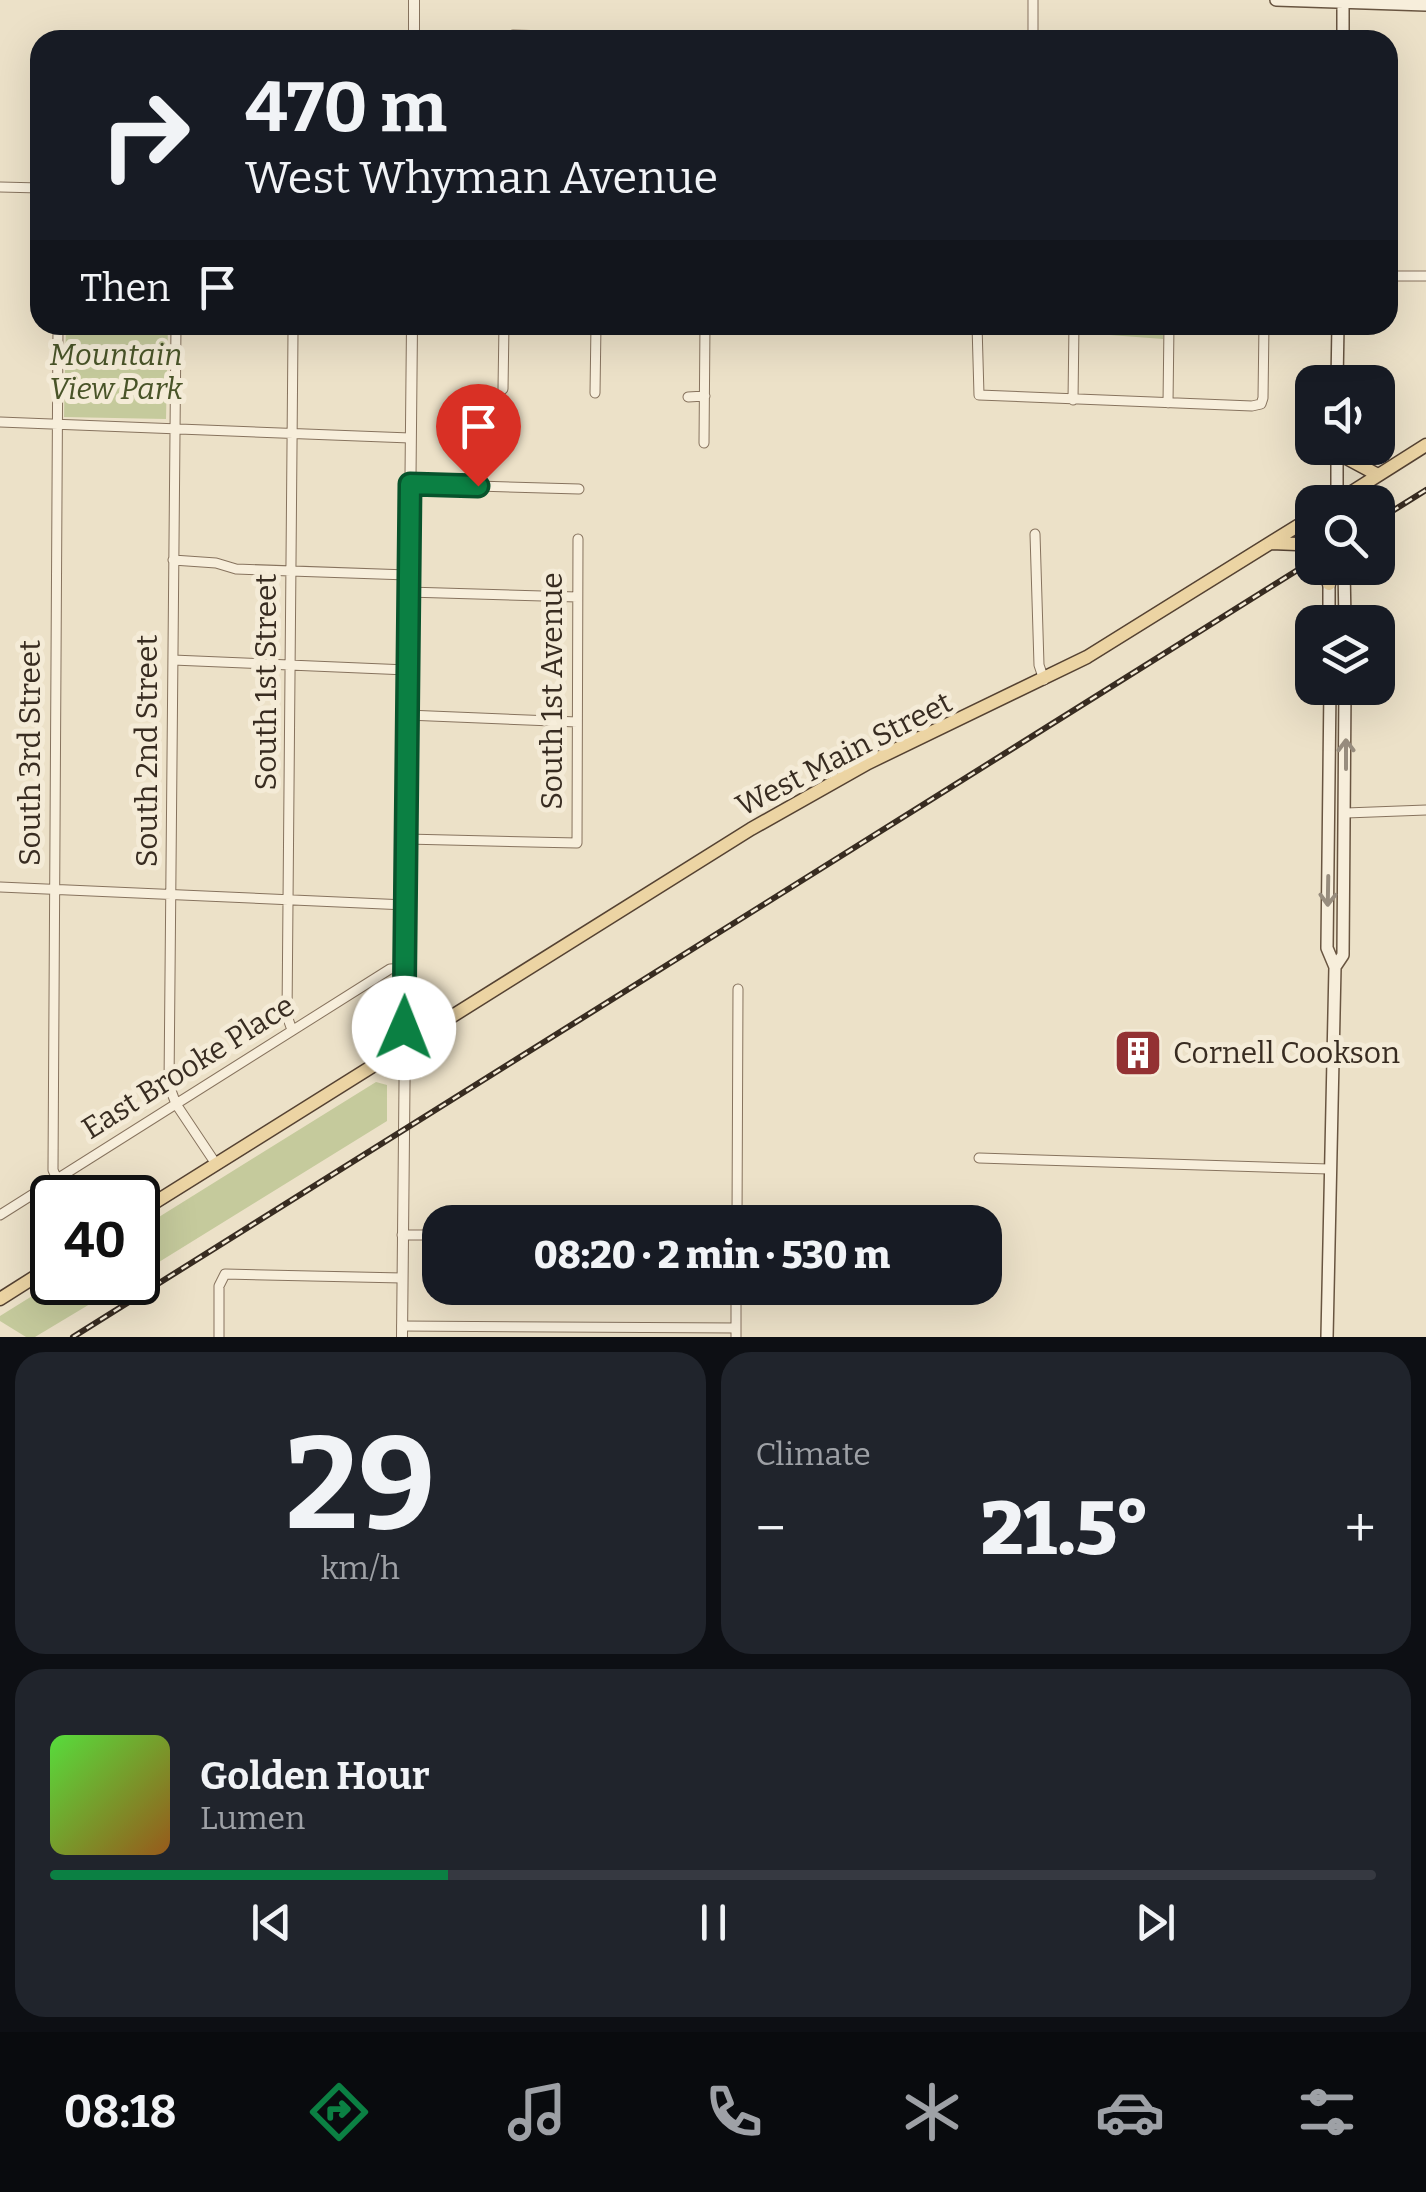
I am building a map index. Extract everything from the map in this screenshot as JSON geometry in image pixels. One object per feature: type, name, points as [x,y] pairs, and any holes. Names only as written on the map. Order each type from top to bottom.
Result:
[{"type":"main road","points":[[1276,0],[1426,5]]},
{"type":"main road","points":[[1343,1],[1343,30]]},
{"type":"main road","points":[[1337,365],[1338,335]]},
{"type":"main road","points":[[1363,485],[1426,445]]},
{"type":"main road","points":[[1362,465],[1378,475]]},
{"type":"main road","name":"West Main Street","points":[[160,1199],[808,796],[1044,680],[1295,526]]},
{"type":"main road","points":[[1268,543],[1295,544]]},
{"type":"main road","points":[[1327,1337],[1335,967],[1327,948],[1330,705]]},
{"type":"main road","points":[[1335,967],[1343,955],[1345,705]]},
{"type":"main road","points":[[1330,814],[1346,813]]},
{"type":"main road","points":[[1327,948],[1343,955]]},
{"type":"main road","points":[[0,1299],[30,1280]]},
{"type":"street","points":[[414,0],[414,30]]},
{"type":"street","points":[[1033,0],[1033,30]]},
{"type":"street","points":[[0,187],[30,188]]},
{"type":"street","points":[[1398,276],[1426,276]]},
{"type":"street","name":"South 3rd Street","points":[[55,1175],[58,335]]},
{"type":"street","name":"South 2nd Street","points":[[176,335],[169,1085],[176,1104],[216,1164]]},
{"type":"street","name":"South 1st Street","points":[[292,1030],[287,1016],[293,335]]},
{"type":"street","points":[[412,335],[402,1331],[736,1332],[736,1305]]},
{"type":"street","points":[[504,335],[504,389]]},
{"type":"street","points":[[595,393],[596,335]]},
{"type":"street","points":[[704,443],[705,335]]},
{"type":"street","points":[[977,335],[979,395],[1261,404],[1264,335]]},
{"type":"street","points":[[1073,400],[1074,335]]},
{"type":"street","points":[[1168,403],[1169,335]]},
{"type":"street","points":[[688,397],[705,396]]},
{"type":"street","points":[[0,422],[410,438]]},
{"type":"street","points":[[410,484],[580,489]]},
{"type":"street","points":[[1035,534],[1039,665],[1044,680]]},
{"type":"street","name":"South 1st Avenue","points":[[406,839],[577,843],[578,540]]},
{"type":"street","points":[[173,560],[291,571],[408,575]]},
{"type":"street","points":[[408,592],[576,597]]},
{"type":"street","points":[[173,660],[407,670]]},
{"type":"street","points":[[407,715],[577,722]]},
{"type":"street","points":[[1346,813],[1426,810]]},
{"type":"street","points":[[0,887],[406,906]]},
{"type":"street","name":"East Brooke Place","points":[[63,1175],[390,969],[405,968]]},
{"type":"street","points":[[736,1205],[738,989]]},
{"type":"street","points":[[979,1158],[1329,1170]]},
{"type":"street","name":"East Brooke Place","points":[[0,1214],[30,1196]]},
{"type":"street","points":[[402,1234],[422,1235]]},
{"type":"street","points":[[219,1337],[220,1278],[232,1272],[402,1278]]},
{"type":"green space","name":"Mountain View Park","points":[[66,335],[168,335],[166,419],[64,417]]},
{"type":"green space","points":[[1110,335],[1163,335],[1163,339]]},
{"type":"green space","points":[[376,1082],[387,1085],[387,1121],[160,1261],[160,1216]]},
{"type":"green space","points":[[30,1297],[30,1305],[88,1305],[35,1337],[26,1337],[0,1321],[0,1316]]},
{"type":"railway","points":[[1395,509],[1426,490]]},
{"type":"railway","points":[[73,1337],[1295,572]]},
{"type":"place","name":"Cornell Cookson","points":[[1138,1053]]},
{"type":"route","points":[[404,1028],[410,484],[478,486]]}]
